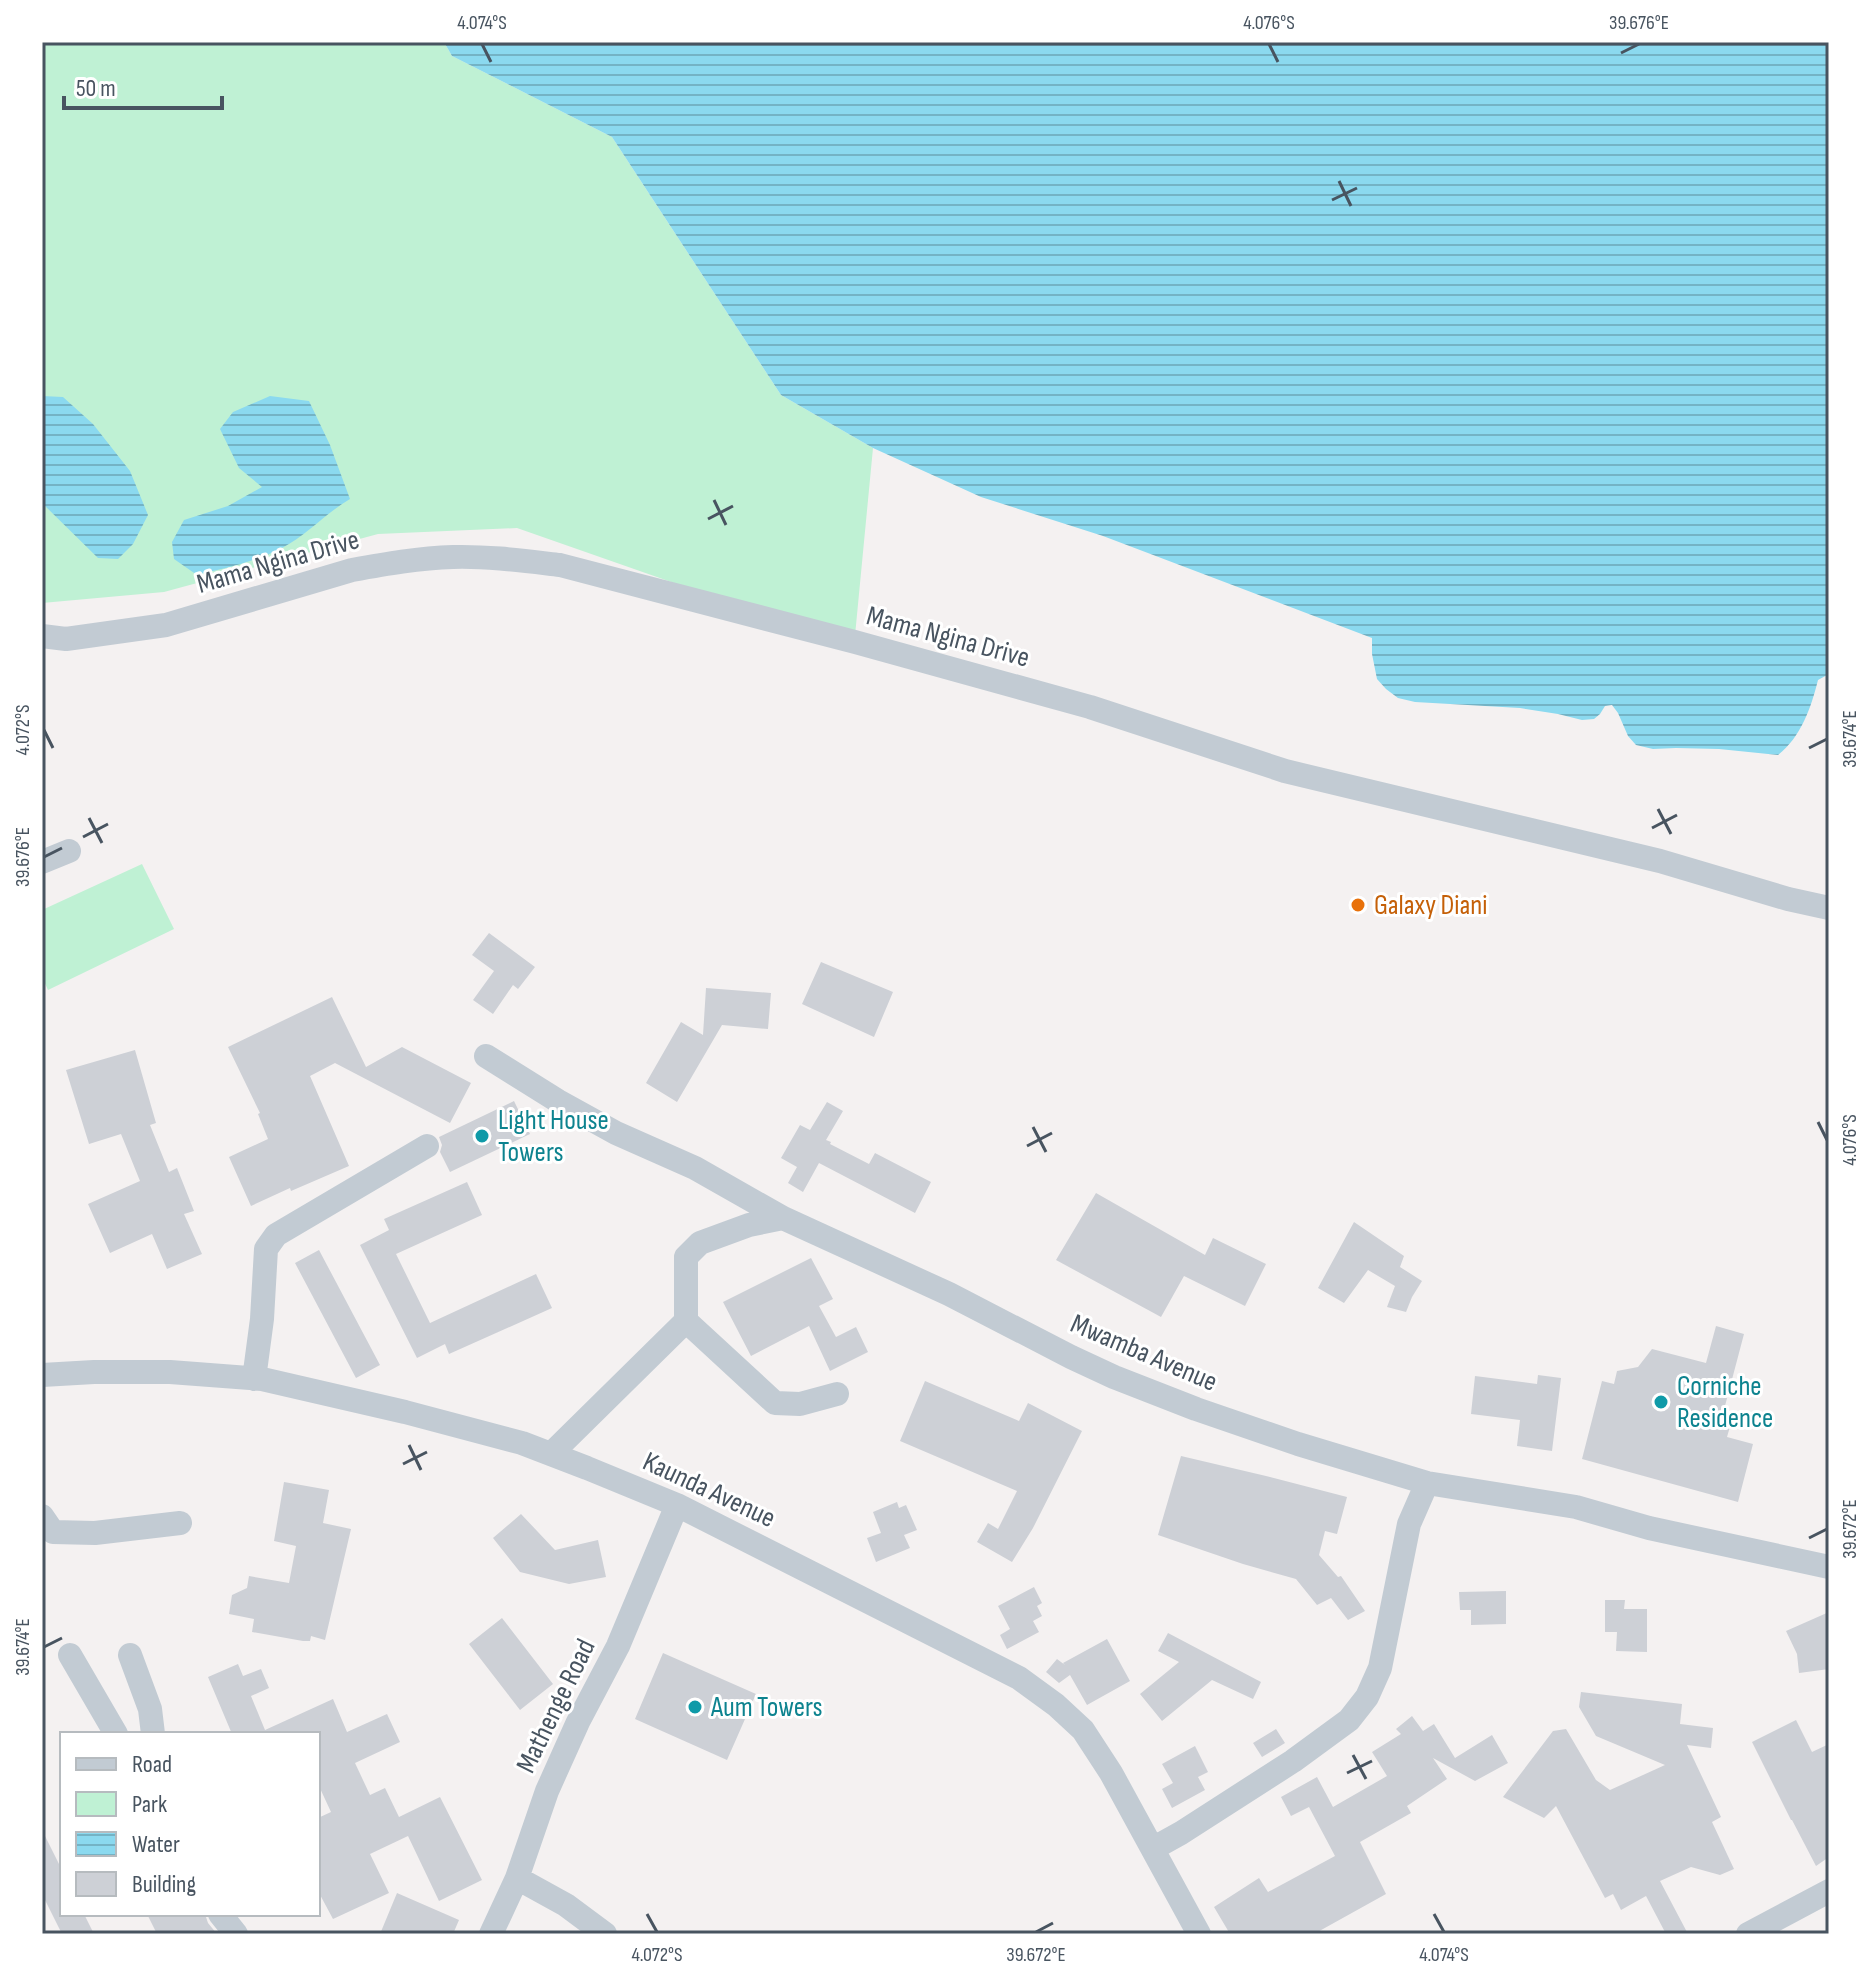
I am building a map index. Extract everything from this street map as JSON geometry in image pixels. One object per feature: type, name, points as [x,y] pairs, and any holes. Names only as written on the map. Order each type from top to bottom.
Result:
[{"type":"street","name":"Mama Ngina Drive","points":[[42,636],[66,639],[166,625],[378,565],[453,557],[560,565],[1090,707],[1285,771],[1660,861],[1829,908]]},
{"type":"street","points":[[42,862],[69,851]]},
{"type":"street","name":"Mwamba Avenue","points":[[486,1056],[616,1133],[695,1168],[783,1218],[949,1294],[1114,1377],[1236,1424],[1427,1483],[1576,1507],[1649,1528],[1829,1567]]},
{"type":"street","points":[[254,1379],[262,1319],[266,1249],[276,1235],[427,1146]]},
{"type":"street","points":[[551,1454],[686,1321],[686,1257],[700,1243],[749,1225],[783,1218]]},
{"type":"street","points":[[686,1321],[775,1403],[800,1404],[837,1394]]},
{"type":"street","name":"Kaunda Avenue","points":[[42,1375],[170,1372],[254,1379],[405,1412],[522,1443],[677,1505],[1019,1678],[1056,1705],[1083,1730],[1111,1773],[1199,1934]]},
{"type":"street","points":[[1154,1848],[1293,1761],[1349,1720],[1367,1697],[1380,1668],[1409,1524],[1427,1483]]},
{"type":"street","name":"Mathenge Road","points":[[491,1934],[517,1878],[547,1791],[578,1722],[618,1646],[677,1505]]},
{"type":"street","points":[[42,1516],[53,1532],[95,1533],[180,1523]]},
{"type":"street","points":[[70,1655],[115,1732]]},
{"type":"street","points":[[130,1655],[150,1709],[153,1732]]},
{"type":"street","points":[[517,1878],[566,1905],[605,1934]]},
{"type":"street","points":[[1748,1934],[1829,1891]]},
{"type":"street","points":[[222,1916],[236,1934]]},
{"type":"green space","points":[[42,42],[444,42],[452,56],[612,137],[781,395],[873,448],[854,646],[517,528],[378,534],[164,592],[42,603]]},
{"type":"green space","points":[[142,864],[174,929],[48,990],[42,977],[42,910]]},
{"type":"water","points":[[444,42],[1829,42],[1829,674],[1818,680],[1804,721],[1793,740],[1778,755],[1719,749],[1653,749],[1636,745],[1612,705],[1605,706],[1594,719],[1582,720],[1520,708],[1415,702],[1398,698],[1377,679],[1372,638],[1103,536],[981,497],[873,448],[781,395],[612,137],[452,56]]},
{"type":"water","points":[[42,396],[63,397],[93,424],[130,471],[148,515],[133,544],[118,559],[98,558],[42,503]]},
{"type":"water","points":[[270,396],[309,401],[350,499],[300,537],[272,553],[197,575],[174,559],[172,542],[184,520],[228,506],[262,487],[239,468],[220,429],[233,412]]},
{"type":"building","points":[[489,933],[535,967],[518,989],[513,985],[493,1014],[473,1000],[494,971],[472,955]]},
{"type":"building","points":[[821,962],[893,992],[874,1037],[802,1004]]},
{"type":"building","points":[[706,988],[771,993],[768,1029],[722,1025],[677,1102],[646,1083],[681,1022],[703,1035]]},
{"type":"building","points":[[332,997],[366,1067],[402,1047],[471,1083],[450,1123],[335,1063],[310,1076],[349,1166],[251,1206],[229,1157],[268,1139],[260,1113],[228,1047]]},
{"type":"building","points":[[135,1050],[156,1123],[150,1125],[169,1172],[177,1168],[194,1211],[184,1214],[202,1254],[167,1269],[152,1234],[110,1253],[88,1204],[140,1181],[121,1134],[89,1144],[66,1070]]},
{"type":"building","name":"Light House Towers","points":[[514,1101],[530,1134],[450,1172],[440,1152],[442,1145],[439,1137]]},
{"type":"building","points":[[827,1102],[843,1111],[826,1140],[830,1144],[869,1164],[875,1153],[931,1182],[915,1213],[819,1163],[803,1192],[788,1183],[797,1167],[781,1158],[800,1125],[810,1130]]},
{"type":"building","points":[[467,1182],[482,1215],[396,1254],[430,1323],[536,1274],[552,1308],[449,1354],[445,1344],[417,1358],[360,1245],[389,1230],[384,1219]]},
{"type":"building","points":[[1096,1193],[1205,1255],[1213,1238],[1266,1264],[1245,1306],[1184,1276],[1161,1317],[1056,1260]]},
{"type":"building","points":[[1354,1222],[1404,1256],[1400,1267],[1422,1281],[1406,1312],[1387,1307],[1395,1286],[1368,1270],[1344,1303],[1318,1288]]},
{"type":"building","points":[[319,1250],[380,1365],[356,1378],[295,1263]]},
{"type":"building","points":[[811,1258],[833,1299],[819,1306],[836,1337],[856,1327],[868,1352],[830,1371],[809,1326],[751,1356],[723,1302]]},
{"type":"building","name":"Corniche Residence","points":[[1716,1326],[1744,1334],[1721,1421],[1731,1423],[1727,1437],[1753,1444],[1738,1502],[1582,1459],[1602,1381],[1614,1384],[1617,1371],[1638,1367],[1652,1349],[1706,1363]]},
{"type":"building","points":[[1538,1375],[1561,1378],[1552,1451],[1517,1446],[1520,1420],[1471,1414],[1475,1376],[1537,1384]]},
{"type":"building","points":[[925,1381],[1019,1421],[1028,1403],[1082,1431],[1033,1528],[1012,1562],[977,1542],[988,1523],[998,1529],[1017,1491],[900,1441]]},
{"type":"building","points":[[1181,1456],[1347,1497],[1337,1534],[1325,1531],[1319,1555],[1338,1577],[1341,1576],[1365,1611],[1348,1620],[1331,1598],[1317,1605],[1296,1579],[1158,1535]]},
{"type":"building","points":[[284,1482],[329,1490],[323,1523],[351,1529],[325,1640],[311,1636],[310,1641],[303,1641],[252,1632],[254,1619],[229,1614],[232,1595],[247,1588],[249,1576],[289,1583],[296,1546],[274,1541]]},
{"type":"building","points":[[897,1502],[899,1508],[906,1505],[917,1530],[904,1535],[910,1548],[876,1562],[867,1538],[881,1533],[873,1512]]},
{"type":"building","points":[[521,1514],[555,1550],[598,1540],[606,1577],[569,1584],[520,1572],[493,1538]]},
{"type":"building","points":[[1034,1587],[1042,1603],[1037,1606],[1042,1616],[1033,1621],[1039,1632],[1007,1649],[1000,1635],[1010,1629],[998,1606]]},
{"type":"building","points":[[1506,1591],[1506,1624],[1471,1625],[1471,1610],[1460,1610],[1459,1592]]},
{"type":"building","points":[[1605,1600],[1625,1600],[1624,1609],[1647,1609],[1647,1652],[1616,1651],[1617,1632],[1605,1632]]},
{"type":"building","points":[[1829,1612],[1829,1669],[1799,1673],[1797,1654],[1786,1631]]},
{"type":"building","points":[[502,1618],[553,1684],[520,1710],[469,1644]]},
{"type":"building","points":[[1168,1633],[1261,1682],[1253,1699],[1212,1680],[1162,1721],[1140,1694],[1179,1662],[1158,1651]]},
{"type":"building","points":[[1107,1639],[1130,1681],[1087,1705],[1070,1675],[1059,1683],[1046,1672],[1057,1659],[1065,1665],[1063,1663]]},
{"type":"building","name":"Aum Towers","points":[[663,1653],[756,1694],[727,1760],[635,1719]]},
{"type":"building","points":[[238,1664],[243,1676],[261,1669],[269,1688],[251,1696],[265,1730],[333,1699],[347,1732],[387,1714],[400,1742],[355,1763],[370,1795],[385,1788],[399,1817],[440,1797],[482,1880],[439,1901],[408,1836],[370,1854],[389,1893],[333,1919],[320,1895],[320,1817],[331,1812],[320,1788],[320,1732],[231,1732],[208,1677]]},
{"type":"building","points":[[1581,1692],[1682,1704],[1680,1724],[1713,1728],[1711,1748],[1687,1745],[1721,1817],[1712,1822],[1734,1869],[1720,1875],[1691,1867],[1660,1881],[1688,1934],[1666,1934],[1646,1896],[1621,1910],[1613,1894],[1605,1898],[1556,1806],[1544,1818],[1503,1797],[1553,1731],[1566,1729],[1596,1780],[1610,1790],[1665,1765],[1596,1736],[1579,1707]]},
{"type":"building","points":[[1412,1716],[1423,1731],[1434,1724],[1455,1758],[1492,1735],[1508,1763],[1475,1781],[1433,1758],[1447,1779],[1407,1806],[1411,1813],[1360,1842],[1386,1894],[1314,1934],[1230,1934],[1214,1907],[1259,1878],[1268,1892],[1335,1856],[1309,1807],[1291,1816],[1281,1797],[1317,1777],[1333,1807],[1387,1776],[1372,1752],[1401,1734],[1396,1729]]},
{"type":"building","points":[[1796,1720],[1812,1752],[1829,1744],[1829,1857],[1816,1866],[1752,1742]]},
{"type":"building","points":[[1276,1729],[1285,1743],[1262,1757],[1253,1743]]},
{"type":"building","points":[[1195,1746],[1208,1772],[1198,1777],[1205,1790],[1172,1808],[1162,1789],[1173,1783],[1162,1764]]},
{"type":"building","points":[[42,1830],[60,1866],[60,1916],[85,1916],[94,1934],[62,1934],[42,1894]]},
{"type":"building","points":[[397,1893],[459,1920],[453,1934],[380,1934]]},
{"type":"building","points":[[148,1916],[206,1916],[217,1934],[157,1934]]},
{"type":"place","name":"Galaxy Diani","points":[[1358,905]]},
{"type":"place","name":"Light House Towers","points":[[482,1136]]},
{"type":"place","name":"Corniche Residence","points":[[1661,1402]]},
{"type":"place","name":"Aum Towers","points":[[695,1707]]}]
